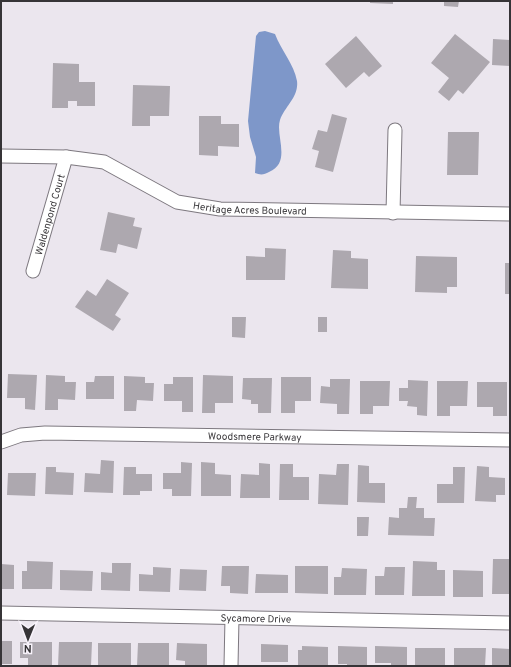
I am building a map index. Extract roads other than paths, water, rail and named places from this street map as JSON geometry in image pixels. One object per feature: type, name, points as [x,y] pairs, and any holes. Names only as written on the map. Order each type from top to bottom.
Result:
[{"type":"street","points":[[393,213],[395,130]]},
{"type":"street","name":"Heritage Acres Boulevard","points":[[1,156],[66,157],[104,162],[177,202],[220,209],[510,214]]},
{"type":"street","name":"Waldenpond Court","points":[[33,271],[66,157]]},
{"type":"street","name":"Woodsmere Parkway","points":[[1,442],[21,435],[45,433],[510,440]]},
{"type":"street","name":"Sycamore Drive","points":[[1,613],[510,623]]},
{"type":"street","points":[[231,666],[232,618]]},
{"type":"water","points":[[265,31],[275,34],[293,69],[297,81],[297,87],[294,97],[280,120],[280,162],[276,168],[265,174],[260,174],[255,173],[256,157],[250,137],[248,121],[256,36],[259,32]]}]
